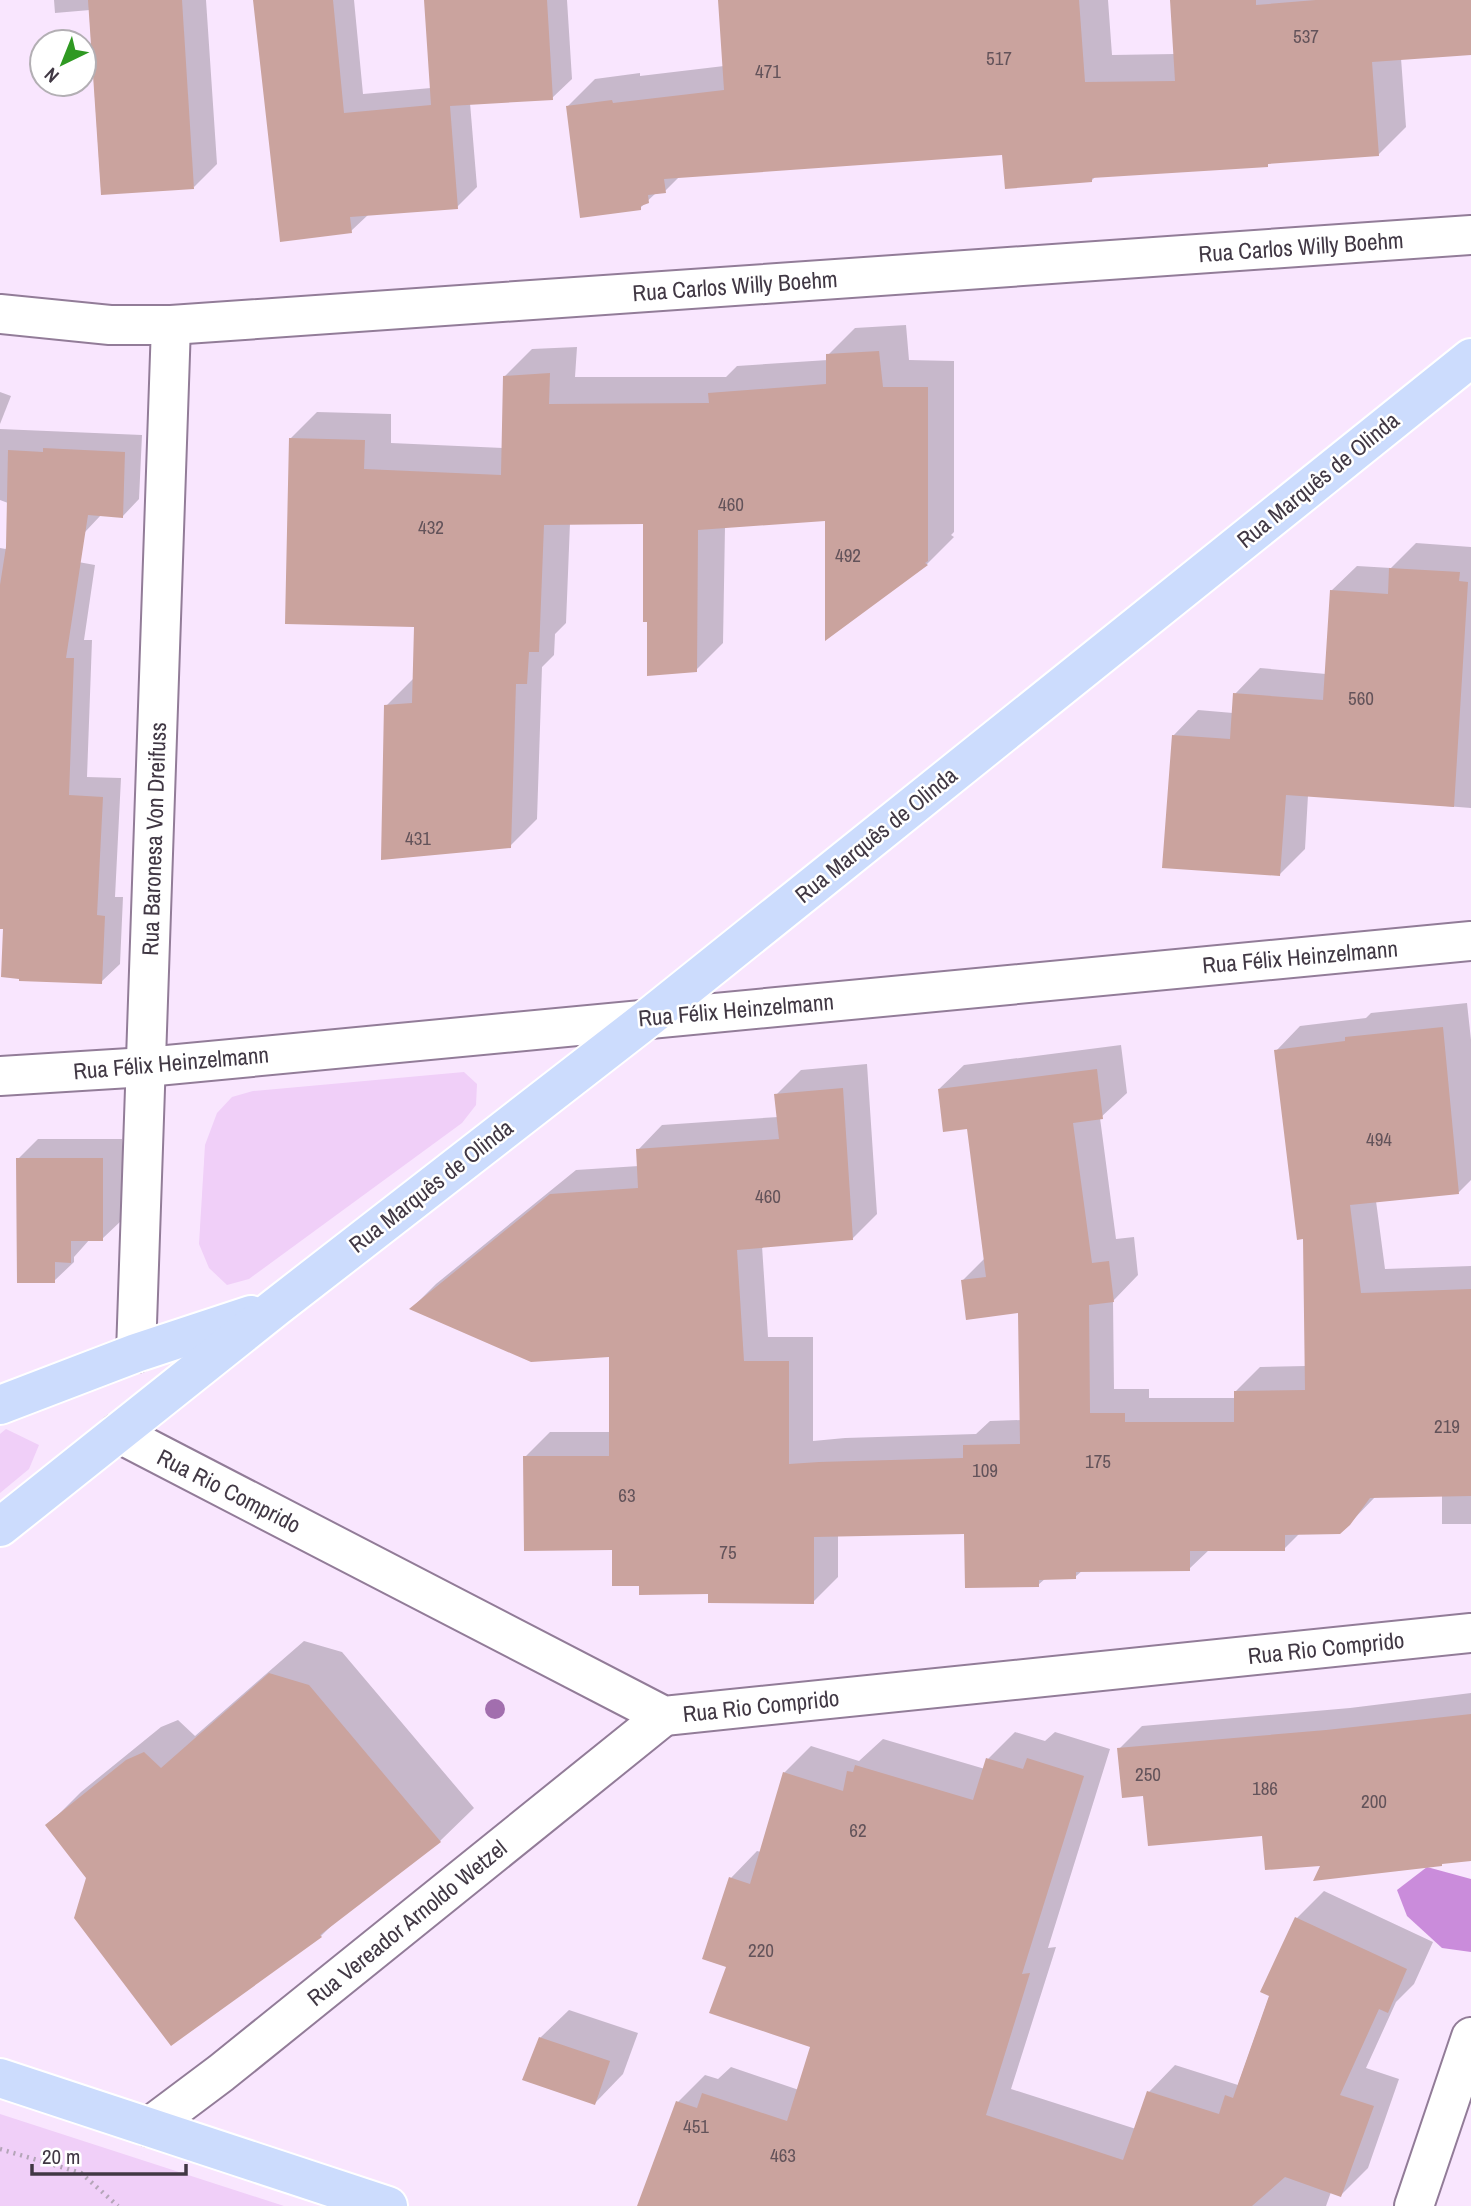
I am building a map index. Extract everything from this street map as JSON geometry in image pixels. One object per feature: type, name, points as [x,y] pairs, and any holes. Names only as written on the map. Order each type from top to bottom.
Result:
[{"type":"main road","name":"Rua Marquês de Olinda","points":[[0,1527],[276,1307],[647,1018],[1471,358]]},
{"type":"main road","name":"Rua Marquês de Olinda","points":[[0,1405],[136,1353],[276,1307]]},
{"type":"main road","points":[[0,2078],[388,2206]]},
{"type":"street","name":"Rua Carlos Willy Boehm","points":[[0,314],[110,325],[171,325],[1471,235]]},
{"type":"street","name":"Rua Baronesa Von Dreifuss","points":[[136,1353],[171,325]]},
{"type":"street","name":"Rua Félix Heinzelmann","points":[[0,1076],[146,1067],[1471,941]]},
{"type":"street","name":"Rua Rio Comprido","points":[[118,1433],[664,1716],[1471,1633]]},
{"type":"street","name":"Rua Vereador Arnoldo Wetzel","points":[[149,2127],[664,1716]]},
{"type":"street","points":[[1414,2206],[1471,2037]]},
{"type":"path","points":[[0,2149],[81,2173],[118,2206]]},
{"type":"shaded area","points":[[464,1072],[477,1084],[476,1105],[462,1123],[249,1279],[227,1285],[209,1268],[199,1244],[205,1145],[217,1113],[232,1097],[253,1091]]},
{"type":"shaded area","points":[[6,1429],[39,1445],[29,1469],[0,1493],[0,1434]]},
{"type":"shaded area","points":[[1427,1867],[1471,1879],[1471,1952],[1442,1948],[1407,1916],[1397,1890]]},
{"type":"shaded area","points":[[0,2114],[284,2206],[0,2206]]},
{"type":"building","points":[[88,0],[182,0],[194,189],[101,195],[95,98],[98,98],[98,28],[90,28]]},
{"type":"building","points":[[253,0],[333,0],[344,113],[431,105],[424,0],[547,0],[553,100],[450,106],[458,209],[350,217],[352,233],[280,242]]},
{"type":"building","points":[[718,0],[1079,0],[1085,82],[1175,81],[1170,0],[1256,0],[1256,5],[1316,0],[1471,0],[1471,55],[1372,62],[1379,156],[1268,164],[1268,167],[1092,178],[1092,182],[1005,189],[1002,155],[664,179],[666,193],[648,195],[649,203],[641,206],[641,210],[580,218],[566,106],[724,90]]},
{"type":"building","points":[[879,351],[883,387],[928,387],[928,561],[925,563],[928,565],[825,641],[825,521],[698,530],[697,672],[647,676],[647,622],[643,622],[643,524],[544,525],[539,652],[529,652],[527,684],[516,684],[511,848],[381,860],[384,705],[412,703],[414,627],[285,624],[289,438],[365,440],[364,469],[501,475],[503,376],[550,373],[549,404],[709,403],[708,393],[826,384],[826,354]]},
{"type":"building","points":[[43,448],[125,452],[123,518],[88,515],[66,658],[74,658],[69,795],[103,797],[97,915],[105,916],[102,984],[19,981],[1,977],[3,929],[0,929],[0,585],[6,547],[8,450],[43,452]]},
{"type":"building","points":[[1389,568],[1460,572],[1459,581],[1468,582],[1454,807],[1286,795],[1280,876],[1162,868],[1172,735],[1230,739],[1233,693],[1323,700],[1330,590],[1388,594]]},
{"type":"building","points":[[1443,1027],[1459,1194],[1350,1205],[1361,1293],[1471,1289],[1471,1496],[1370,1498],[1340,1534],[1285,1535],[1285,1551],[1190,1551],[1190,1571],[1076,1572],[1076,1579],[1039,1580],[1039,1587],[965,1588],[964,1534],[814,1537],[814,1604],[708,1603],[708,1594],[639,1595],[639,1586],[612,1586],[612,1550],[524,1551],[523,1456],[609,1456],[609,1357],[531,1362],[409,1309],[550,1194],[638,1188],[636,1149],[779,1139],[774,1094],[843,1088],[853,1240],[737,1250],[744,1361],[789,1361],[789,1464],[963,1458],[963,1445],[1020,1444],[1018,1313],[966,1320],[961,1280],[986,1277],[967,1129],[943,1132],[938,1089],[1097,1069],[1103,1119],[1073,1123],[1092,1263],[1109,1261],[1114,1302],[1089,1305],[1090,1413],[1125,1413],[1125,1422],[1234,1422],[1234,1391],[1305,1390],[1303,1239],[1297,1240],[1274,1050],[1345,1041],[1345,1037]]},
{"type":"building","points":[[16,1158],[103,1158],[103,1241],[71,1241],[71,1263],[55,1262],[55,1283],[17,1283]]},
{"type":"building","points":[[269,1673],[309,1685],[441,1842],[320,1935],[322,1937],[171,2046],[74,1918],[86,1878],[45,1825],[126,1760],[144,1752],[161,1768]]},
{"type":"building","points":[[1471,1714],[1471,1861],[1313,1881],[1320,1866],[1265,1870],[1262,1836],[1148,1846],[1143,1796],[1122,1798],[1117,1748]]},
{"type":"building","points":[[986,1758],[1023,1769],[1027,1758],[1084,1776],[1022,1974],[1030,1973],[986,2115],[1123,2160],[1147,2091],[1219,2114],[1225,2095],[1233,2098],[1269,1996],[1260,1992],[1295,1917],[1407,1969],[1388,2013],[1379,2009],[1340,2095],[1374,2106],[1341,2197],[1285,2177],[1252,2206],[637,2206],[676,2101],[697,2108],[702,2093],[787,2121],[810,2047],[709,2013],[726,1967],[702,1959],[729,1877],[750,1884],[783,1772],[843,1791],[847,1771],[853,1772],[855,1765],[973,1800]]},
{"type":"building","points":[[539,2037],[610,2061],[595,2105],[522,2080]]}]
